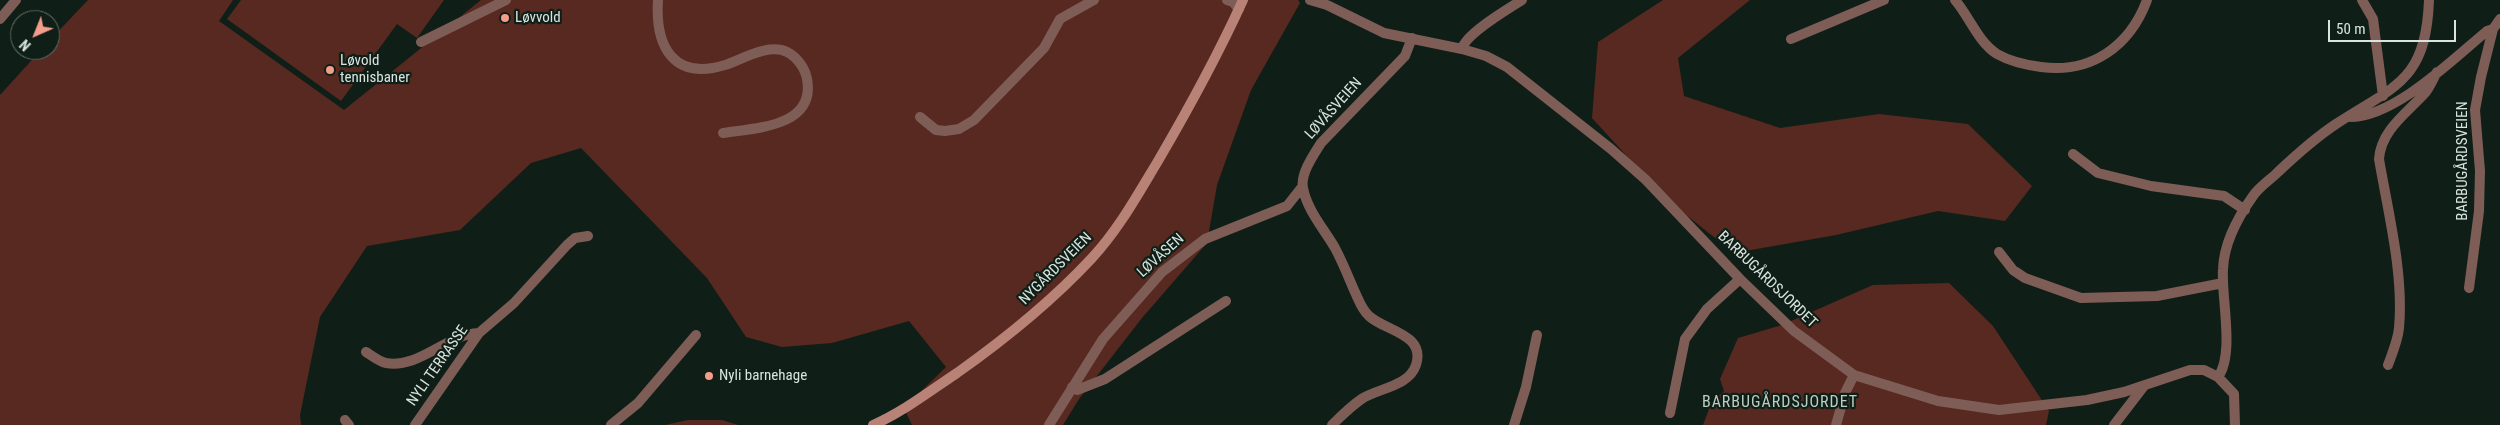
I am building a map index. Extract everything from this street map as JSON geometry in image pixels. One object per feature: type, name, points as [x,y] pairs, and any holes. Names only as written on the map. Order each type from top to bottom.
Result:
[{"type":"main road","name":"NYGÅRDSVEIEN","points":[[873,425],[893,417],[994,347],[1061,289],[1093,257],[1125,216],[1164,151],[1222,46],[1241,4]]},
{"type":"street","points":[[0,19],[16,0]]},
{"type":"street","points":[[421,42],[506,0]]},
{"type":"street","points":[[658,0],[657,15],[662,43],[669,56],[678,64],[702,69],[723,65],[779,48],[789,52],[800,63],[808,88],[806,100],[798,110],[786,120],[774,126],[723,133]]},
{"type":"street","points":[[920,117],[936,130],[945,131],[959,129],[974,120],[1044,48],[1060,19],[1094,0]]},
{"type":"street","points":[[1227,0],[1241,4]]},
{"type":"street","points":[[1310,0],[1328,2],[1384,33],[1462,49],[1463,43],[1481,28],[1522,0]]},
{"type":"street","points":[[1791,39],[1884,0]]},
{"type":"street","points":[[1955,0],[1980,37],[1996,53],[2022,65],[2056,70],[2079,67],[2105,57],[2120,45],[2142,15],[2147,0]]},
{"type":"street","points":[[2362,0],[2373,19],[2383,96]]},
{"type":"street","points":[[2235,425],[2234,394],[2218,377],[2224,354],[2228,324],[2223,267],[2229,238],[2254,194],[2300,152],[2348,117],[2383,96],[2402,79],[2419,55],[2428,27],[2429,0]]},
{"type":"street","points":[[2348,117],[2363,117],[2402,98],[2487,31],[2493,29],[2500,19]]},
{"type":"street","name":"BARBUGÅRDSVEIEN","points":[[2469,288],[2479,211],[2480,171],[2475,110],[2480,77],[2493,29]]},
{"type":"street","name":"LØVÅSVEIEN","points":[[1302,187],[1313,156],[1321,143],[1405,56],[1412,38]]},
{"type":"street","name":"BARBUGÅRDSJORDET","points":[[1462,49],[1486,56],[1507,67],[1611,149],[1678,212],[1740,279],[1794,331],[1854,375],[1938,401],[1999,410],[2087,400],[2144,386],[2190,370],[2204,370],[2218,377]]},
{"type":"street","points":[[2388,365],[2399,330],[2400,302],[2393,242],[2379,159],[2380,150],[2388,132],[2411,104],[2425,92],[2437,72]]},
{"type":"street","points":[[2073,154],[2098,173],[2151,186],[2224,196],[2245,210]]},
{"type":"street","points":[[1302,187],[1368,315],[1379,324],[1405,335],[1417,349],[1418,356],[1416,367],[1410,374],[1395,385],[1365,397],[1348,409],[1332,425]]},
{"type":"street","name":"LØVÅSEN","points":[[1049,425],[1103,339],[1162,272],[1205,239],[1287,206],[1302,187]]},
{"type":"street","name":"NYLI TERRASSE","points":[[415,425],[478,333],[510,308],[567,245],[575,238],[588,236]]},
{"type":"street","points":[[1999,252],[2013,270],[2024,278],[2081,298],[2157,296],[2223,282]]},
{"type":"street","points":[[1670,413],[1685,339],[1707,309],[1740,279]]},
{"type":"street","points":[[1072,387],[1077,390],[1105,379],[1226,301]]},
{"type":"street","points":[[366,352],[385,363],[401,364],[466,333],[478,333]]},
{"type":"street","points":[[611,425],[638,403],[696,335]]},
{"type":"street","points":[[1514,425],[1526,387],[1537,335]]},
{"type":"street","points":[[1836,425],[1845,393],[1854,375]]},
{"type":"street","points":[[2114,425],[2144,386]]},
{"type":"shaded area","points":[[88,0],[233,0],[219,21],[344,110],[481,0],[1298,0],[1300,3],[1251,90],[1217,185],[1207,243],[1142,318],[1079,399],[1063,425],[912,425],[904,408],[946,367],[909,321],[832,343],[782,347],[746,337],[707,278],[581,148],[531,163],[460,230],[367,246],[320,317],[300,415],[301,425],[0,425],[0,95],[32,60],[60,60],[60,29]]},
{"type":"shaded area","name":"Løvold tennisbaner","points":[[241,0],[444,0],[417,38],[397,24],[341,101],[227,19]]},
{"type":"shaded area","points":[[1663,0],[1750,0],[1678,58],[1684,96],[1780,128],[1879,114],[1968,124],[2032,186],[2005,221],[1938,211],[1836,235],[1734,253],[1666,199],[1592,118],[1598,42]]},
{"type":"shaded area","points":[[1949,283],[1993,326],[2049,411],[2046,425],[1703,425],[1712,401],[1724,391],[1720,379],[1738,338],[1782,325],[1873,285]]},
{"type":"shaded area","points":[[688,420],[722,420],[738,425],[665,425]]},
{"type":"place","name":"Løvvold","points":[[505,18]]},
{"type":"place","name":"Løvold tennisbaner","points":[[330,70]]},
{"type":"place","name":"Nyli barnehage","points":[[709,376]]},
{"type":"district","name":"BARBUGÅRDSJORDET","points":[[1780,403]]}]
